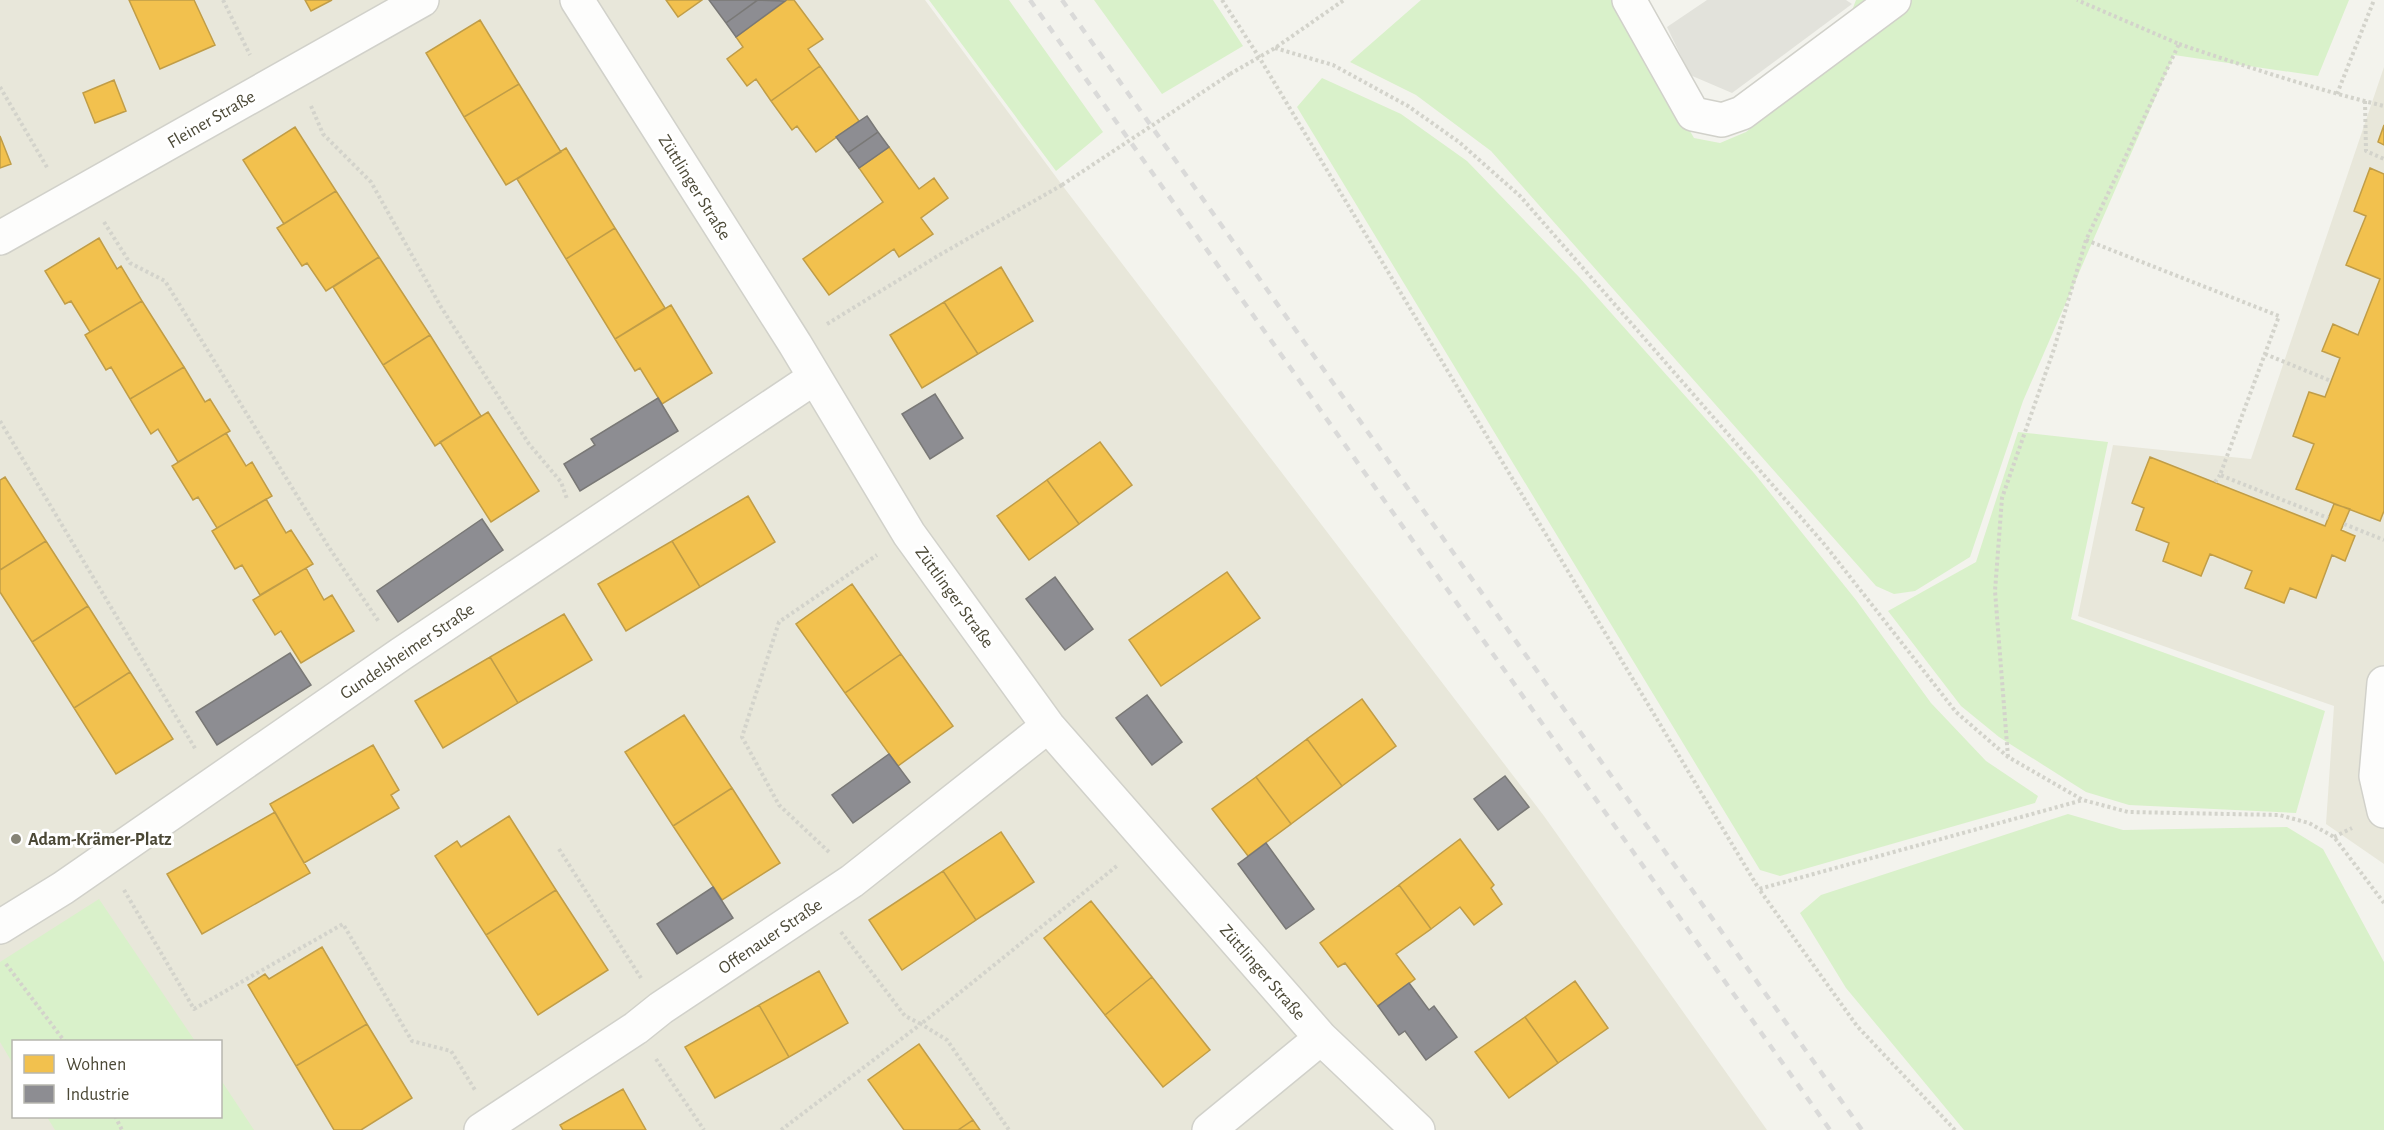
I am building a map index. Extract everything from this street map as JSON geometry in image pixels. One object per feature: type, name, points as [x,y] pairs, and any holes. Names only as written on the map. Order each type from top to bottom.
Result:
[{"type":"street","name":"Fleiner Straße","points":[[0,238],[422,0]]},
{"type":"street","name":"Züttlinger Straße","points":[[577,0],[795,345],[909,534],[1048,726],[1321,1038],[1418,1130]]},
{"type":"street","points":[[1629,0],[1693,114],[1722,120],[1742,113],[1894,0]]},
{"type":"street","name":"Gundelsheimer Straße","points":[[0,927],[63,888],[401,654],[814,378]]},
{"type":"street","points":[[2384,683],[2376,776],[2384,811]]},
{"type":"street","name":"Offenauer Straße","points":[[487,1126],[852,881],[1048,726]]},
{"type":"street","points":[[1209,1130],[1321,1038]]},
{"type":"path","points":[[223,0],[266,88]]},
{"type":"path","points":[[1222,0],[1259,57],[1759,889],[1857,1026],[1955,1130]]},
{"type":"path","points":[[795,345],[941,254],[1062,185],[1230,74],[1275,48],[1344,0]]},
{"type":"path","points":[[2077,0],[2179,44],[2337,94],[2384,106]]},
{"type":"path","points":[[2337,94],[2374,0]]},
{"type":"path","points":[[2008,757],[1995,591],[2002,498],[2054,349],[2086,240],[2179,44]]},
{"type":"path","points":[[1275,48],[1333,65],[1408,106],[1460,142],[1520,196],[1824,545],[1956,712],[2008,757],[2084,800],[2128,812],[2279,815],[2309,823],[2334,837],[2384,903]]},
{"type":"path","points":[[297,72],[323,134],[371,182],[441,307],[529,444],[561,482],[578,536]]},
{"type":"path","points":[[0,87],[41,156],[130,263],[165,281],[328,546],[401,654]]},
{"type":"path","points":[[2365,101],[2366,151],[2384,159]]},
{"type":"path","points":[[2086,240],[2279,316],[2220,475],[2215,482]]},
{"type":"path","points":[[2265,354],[2331,381]]},
{"type":"path","points":[[0,421],[216,783]]},
{"type":"path","points":[[2220,475],[2328,518]]},
{"type":"path","points":[[2296,514],[2299,507]]},
{"type":"path","points":[[2344,524],[2384,540]]},
{"type":"path","points":[[852,881],[834,857],[779,805],[742,737],[779,622],[909,534]]},
{"type":"path","points":[[1759,889],[2084,800]]},
{"type":"path","points":[[781,1130],[921,1024],[1148,841]]},
{"type":"path","points":[[559,849],[626,954]]},
{"type":"path","points":[[106,858],[194,1009],[343,924],[412,1041],[451,1051],[487,1126]]},
{"type":"path","points":[[819,903],[905,1016],[947,1040],[1009,1130]]},
{"type":"path","points":[[0,957],[64,1040]]},
{"type":"path","points":[[636,1028],[704,1130]]},
{"type":"shaded area","points":[[0,0],[925,0],[1062,185],[1544,816],[1767,1130],[0,1130]]},
{"type":"shaded area","points":[[1707,0],[1846,0],[1852,4],[1732,93],[1690,75],[1667,27]]},
{"type":"shaded area","points":[[2384,67],[2384,864],[2326,824],[2334,706],[2078,616],[2113,445],[2251,459]]},
{"type":"green space","points":[[929,0],[1009,0],[1103,132],[1056,171]]},
{"type":"green space","points":[[1094,0],[1213,0],[1243,46],[1162,94]]},
{"type":"green space","points":[[1421,0],[1614,0],[1694,138],[1720,143],[1746,132],[1831,65],[1856,0],[2349,0],[2318,76],[2174,55],[2023,401],[1970,557],[1915,591],[1894,594],[1876,586],[1491,151],[1416,95],[1350,62]]},
{"type":"green space","points":[[1322,78],[1401,114],[1467,161],[1579,277],[1754,473],[1856,600],[1931,703],[1986,761],[2038,796],[2035,803],[1780,876],[1760,870],[1297,107]]},
{"type":"green space","points":[[2018,432],[2108,442],[2071,619],[2325,711],[2296,813],[2129,805],[2086,792],[1999,737],[1961,706],[1888,611],[1976,562]]},
{"type":"green space","points":[[2068,814],[2123,830],[2287,827],[2323,849],[2384,962],[2384,1130],[1964,1130],[1846,988],[1800,913],[1821,895]]},
{"type":"green space","points":[[99,899],[194,1040],[12,1040],[12,1062],[0,1042],[0,962]]},
{"type":"green space","points":[[222,1082],[254,1130],[55,1130],[48,1118],[222,1118]]},
{"type":"building: Wohnen","points":[[129,0],[194,0],[215,45],[160,69]]},
{"type":"building: Wohnen","points":[[305,0],[332,0],[311,11]]},
{"type":"building: Wohnen","points":[[666,0],[702,0],[678,17]]},
{"type":"building: Wohnen","points":[[787,0],[794,0],[823,39],[808,49],[820,66],[771,101],[756,79],[747,86],[727,59],[743,47],[736,37]]},
{"type":"building: Wohnen","points":[[480,20],[519,84],[464,117],[426,53]]},
{"type":"building: Wohnen","points":[[820,66],[859,121],[816,152],[797,126],[792,130],[771,101]]},
{"type":"building: Wohnen","points":[[114,80],[126,111],[95,123],[83,93]]},
{"type":"building: Wohnen","points":[[519,84],[561,152],[506,185],[464,117]]},
{"type":"building: Wohnen","points":[[2384,125],[2384,145],[2378,142]]},
{"type":"building: Wohnen","points":[[295,127],[336,191],[284,224],[243,160]]},
{"type":"building: Wohnen","points":[[0,136],[11,164],[0,168]]},
{"type":"building: Wohnen","points":[[889,147],[919,189],[934,178],[948,198],[921,218],[933,234],[899,257],[894,249],[829,295],[803,259],[883,202],[859,168]]},
{"type":"building: Wohnen","points":[[566,148],[615,228],[566,259],[517,179]]},
{"type":"building: Wohnen","points":[[2370,168],[2384,174],[2384,511],[2380,521],[2296,489],[2314,444],[2293,436],[2309,392],[2325,397],[2340,358],[2322,351],[2333,324],[2358,335],[2380,279],[2346,265],[2366,216],[2354,211]]},
{"type":"building: Wohnen","points":[[336,191],[379,257],[326,291],[307,263],[302,266],[277,228]]},
{"type":"building: Wohnen","points":[[615,228],[665,308],[615,339],[566,259]]},
{"type":"building: Wohnen","points":[[99,238],[117,269],[121,266],[142,301],[90,332],[71,301],[65,304],[45,271]]},
{"type":"building: Wohnen","points":[[379,257],[430,335],[383,365],[333,287]]},
{"type":"building: Wohnen","points":[[1001,267],[1033,321],[978,354],[944,302]]},
{"type":"building: Wohnen","points":[[142,301],[184,367],[130,399],[111,367],[106,370],[85,335]]},
{"type":"building: Wohnen","points":[[944,302],[978,354],[922,388],[890,335]]},
{"type":"building: Wohnen","points":[[671,305],[712,373],[662,404],[640,368],[635,371],[615,339]]},
{"type":"building: Wohnen","points":[[430,335],[481,416],[435,446],[383,365]]},
{"type":"building: Wohnen","points":[[184,367],[205,402],[210,399],[230,431],[178,462],[158,429],[151,434],[130,399]]},
{"type":"building: Wohnen","points":[[488,412],[539,491],[491,522],[440,442]]},
{"type":"building: Wohnen","points":[[226,433],[246,466],[252,462],[272,496],[217,528],[198,497],[193,500],[172,466]]},
{"type":"building: Wohnen","points":[[1100,442],[1132,485],[1079,524],[1047,480]]},
{"type":"building: Wohnen","points":[[2150,457],[2325,526],[2334,504],[2350,509],[2341,530],[2355,536],[2345,561],[2332,555],[2316,598],[2290,588],[2284,603],[2245,588],[2252,571],[2210,554],[2201,576],[2163,561],[2169,543],[2136,530],[2144,508],[2132,503]]},
{"type":"building: Wohnen","points":[[5,477],[46,541],[0,570],[0,480]]},
{"type":"building: Wohnen","points":[[1047,480],[1079,524],[1029,560],[997,516]]},
{"type":"building: Wohnen","points":[[748,496],[775,542],[700,587],[672,541]]},
{"type":"building: Wohnen","points":[[266,499],[286,533],[291,530],[313,564],[260,595],[242,565],[235,569],[212,531]]},
{"type":"building: Wohnen","points":[[46,541],[88,606],[32,642],[0,592],[0,570]]},
{"type":"building: Wohnen","points":[[672,541],[700,587],[626,631],[598,584]]},
{"type":"building: Wohnen","points":[[306,568],[324,600],[332,595],[354,631],[301,663],[281,631],[275,635],[253,600]]},
{"type":"building: Wohnen","points":[[1227,572],[1260,618],[1161,686],[1129,640]]},
{"type":"building: Wohnen","points":[[852,584],[901,654],[845,693],[796,624]]},
{"type":"building: Wohnen","points":[[88,606],[130,672],[74,708],[32,642]]},
{"type":"building: Wohnen","points":[[564,614],[592,660],[518,703],[490,657]]},
{"type":"building: Wohnen","points":[[901,654],[953,726],[898,766],[845,693]]},
{"type":"building: Wohnen","points":[[490,657],[518,703],[443,748],[415,701]]},
{"type":"building: Wohnen","points":[[130,672],[173,739],[116,774],[74,708]]},
{"type":"building: Wohnen","points":[[1362,699],[1396,746],[1342,786],[1307,739]]},
{"type":"building: Wohnen","points":[[684,715],[732,788],[673,826],[625,752]]},
{"type":"building: Wohnen","points":[[1307,739],[1342,786],[1291,824],[1256,777]]},
{"type":"building: Wohnen","points":[[373,745],[399,790],[391,795],[399,808],[304,863],[270,804]]},
{"type":"building: Wohnen","points":[[1256,777],[1291,824],[1248,856],[1212,809]]},
{"type":"building: Wohnen","points":[[732,788],[780,863],[722,900],[673,826]]},
{"type":"building: Wohnen","points":[[275,812],[310,873],[202,934],[167,874]]},
{"type":"building: Wohnen","points":[[509,816],[556,890],[486,935],[435,856],[457,841],[461,847]]},
{"type":"building: Wohnen","points":[[1001,832],[1034,882],[976,920],[943,871]]},
{"type":"building: Wohnen","points":[[1460,839],[1494,885],[1491,888],[1502,904],[1474,925],[1460,907],[1431,929],[1399,885]]},
{"type":"building: Wohnen","points":[[943,871],[976,920],[902,970],[869,920]]},
{"type":"building: Wohnen","points":[[1399,885],[1431,929],[1396,954],[1415,979],[1378,1006],[1345,963],[1338,967],[1320,943]]},
{"type":"building: Wohnen","points":[[556,890],[608,970],[538,1015],[486,935]]},
{"type":"building: Wohnen","points":[[1091,901],[1152,977],[1105,1015],[1044,938]]},
{"type":"building: Wohnen","points":[[322,947],[367,1024],[296,1066],[248,985],[265,974],[269,979]]},
{"type":"building: Wohnen","points":[[819,971],[848,1023],[789,1057],[759,1005]]},
{"type":"building: Wohnen","points":[[1152,977],[1210,1050],[1163,1087],[1105,1015]]},
{"type":"building: Wohnen","points":[[1575,981],[1608,1028],[1558,1063],[1525,1017]]},
{"type":"building: Wohnen","points":[[759,1005],[789,1057],[715,1098],[685,1047]]},
{"type":"building: Wohnen","points":[[1525,1017],[1558,1063],[1509,1098],[1475,1052]]},
{"type":"building: Wohnen","points":[[367,1024],[412,1098],[361,1130],[334,1130],[296,1066]]},
{"type":"building: Wohnen","points":[[919,1044],[973,1120],[958,1130],[904,1130],[868,1080]]},
{"type":"building: Wohnen","points":[[623,1089],[646,1130],[563,1130],[560,1125]]},
{"type":"building: Wohnen","points":[[973,1120],[980,1130],[958,1130]]},
{"type":"building: Industrie","points":[[709,0],[755,0],[756,1],[726,23]]},
{"type":"building: Industrie","points":[[758,0],[785,1],[736,37],[726,23]]},
{"type":"building: Industrie","points":[[867,116],[878,132],[848,153],[836,137]]},
{"type":"building: Industrie","points":[[878,132],[889,147],[859,168],[848,153]]},
{"type":"building: Industrie","points":[[935,394],[963,438],[930,459],[902,414]]},
{"type":"building: Industrie","points":[[658,398],[678,431],[580,491],[564,464],[595,445],[591,439]]},
{"type":"building: Industrie","points":[[482,519],[503,550],[398,622],[377,591]]},
{"type":"building: Industrie","points":[[1055,577],[1093,629],[1065,650],[1026,599]]},
{"type":"building: Industrie","points":[[290,653],[311,685],[217,745],[196,712]]},
{"type":"building: Industrie","points":[[1147,695],[1182,742],[1152,765],[1116,718]]},
{"type":"building: Industrie","points":[[889,754],[910,782],[853,823],[832,795]]},
{"type":"building: Industrie","points":[[1505,776],[1529,807],[1498,830],[1474,799]]},
{"type":"building: Industrie","points":[[1266,843],[1314,909],[1286,929],[1238,864]]},
{"type":"building: Industrie","points":[[713,887],[733,918],[677,954],[657,924]]},
{"type":"building: Industrie","points":[[1409,983],[1429,1010],[1434,1006],[1457,1037],[1426,1060],[1405,1031],[1399,1035],[1378,1006]]},
{"type":"railway","points":[[1030,0],[1830,1130]]},
{"type":"railway","points":[[1062,0],[1862,1130]]},
{"type":"place","name":"Adam-Krämer-Platz","points":[[16,839]]}]
